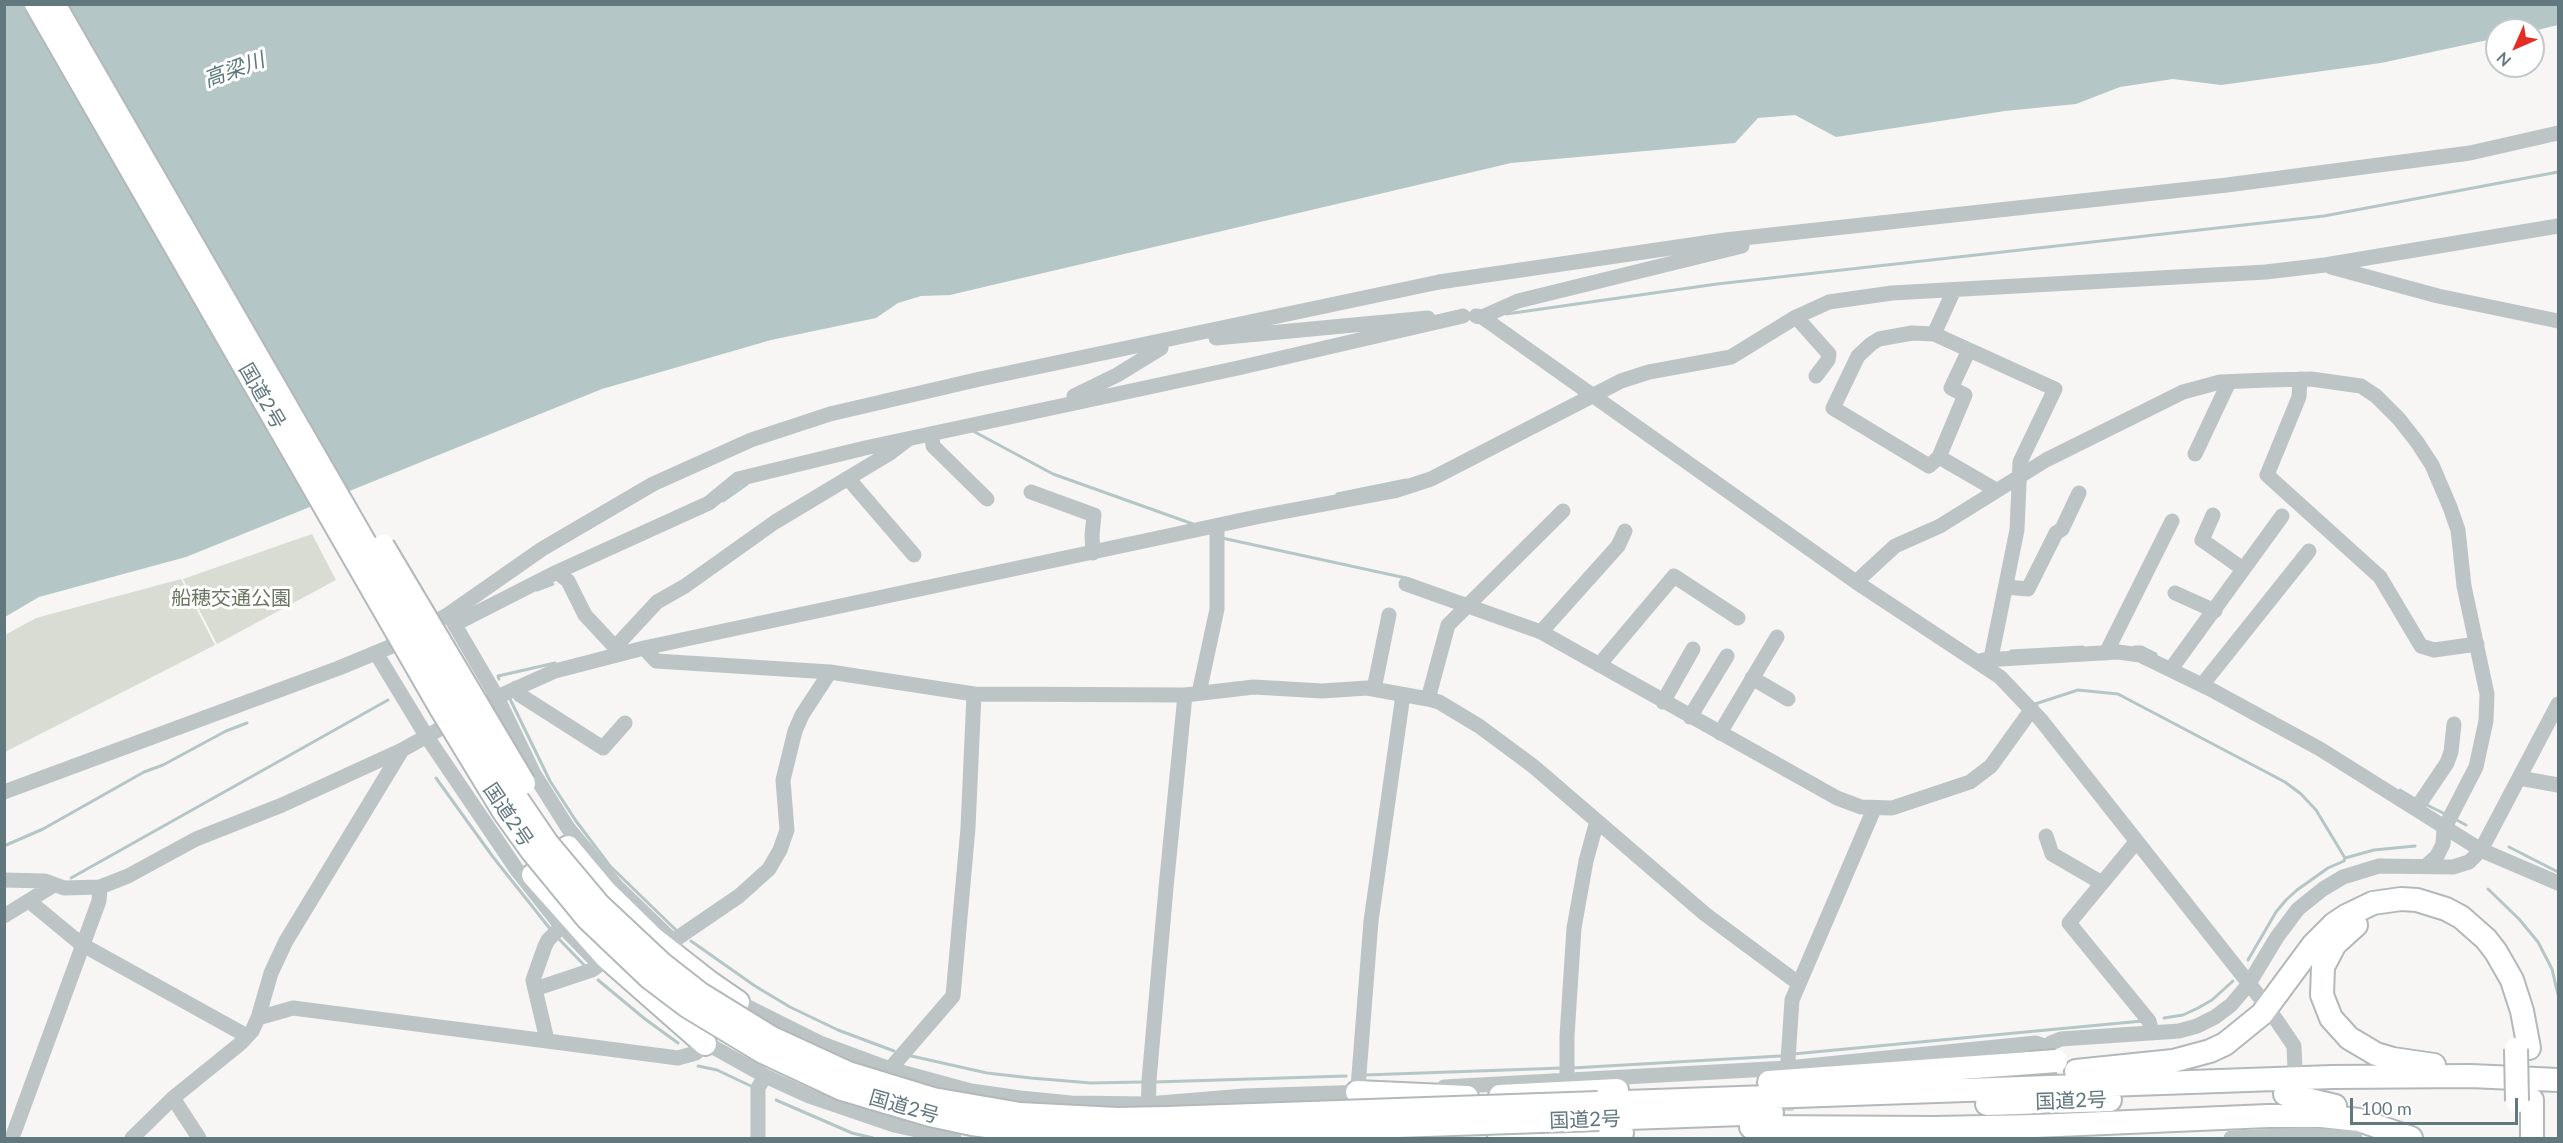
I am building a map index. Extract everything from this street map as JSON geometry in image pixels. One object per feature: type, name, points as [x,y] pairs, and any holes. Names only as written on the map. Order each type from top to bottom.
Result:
[{"type":"highway","name":"国道2号","points":[[36,4],[455,699],[547,843],[599,905],[662,964],[699,993],[772,1038],[810,1058],[890,1088],[977,1108],[1032,1115],[1117,1119],[1599,1111],[2285,1094],[2559,1081]]},
{"type":"highway","name":"国道2号","points":[[54,4],[280,411]]},
{"type":"highway","points":[[280,411],[331,466],[401,572],[519,776],[568,847],[605,891],[654,939],[738,1002]]},
{"type":"highway","points":[[280,411],[296,472],[443,736],[488,810],[533,875],[606,957],[705,1044]]},
{"type":"highway","points":[[1800,1096],[2139,1066],[2192,1056],[2225,1044],[2262,1014],[2313,945],[2334,924],[2373,903],[2401,899],[2417,900],[2446,909],[2462,917],[2486,939],[2512,980],[2522,1011],[2525,1100],[2532,1138]]},
{"type":"highway","points":[[2503,1077],[2476,1068],[2393,1059],[2361,1046],[2339,1028],[2326,1006],[2322,980],[2328,955],[2343,935],[2354,926],[2382,914],[2414,912],[2446,923],[2460,932],[2483,953],[2499,981],[2522,1048]]},
{"type":"highway","points":[[1358,1092],[1461,1098],[1776,1082],[2045,1060],[2186,1054],[2225,1044]]},
{"type":"highway","name":"国道2号","points":[[1599,1111],[1800,1096],[2332,1077],[2503,1077],[2559,1081]]},
{"type":"highway","points":[[2285,1094],[2370,1114],[2398,1125],[2420,1138]]},
{"type":"highway","points":[[2517,1138],[2525,1100]]},
{"type":"highway","points":[[1499,1138],[1777,1126],[2046,1127],[2268,1116],[2321,1116],[2359,1120],[2411,1138]]},
{"type":"street","points":[[452,619],[542,549],[653,484],[752,440],[830,414],[980,379],[1160,343],[1439,282],[1754,237],[2227,185],[2470,153],[2559,133]]},
{"type":"street","points":[[4,880],[45,881],[64,888],[100,886],[147,867],[196,839],[282,805],[402,750],[516,688],[555,671],[618,650],[644,648],[1217,526],[1394,491],[1431,479],[1583,401],[1591,394],[1648,372],[1731,357],[1796,317],[1828,302],[1892,293],[2266,272],[2325,265],[2559,226]]},
{"type":"street","points":[[1196,334],[1211,338],[1391,320],[1482,317],[1518,302],[1741,247],[1754,237]]},
{"type":"street","points":[[2325,265],[2438,296],[2559,321]]},
{"type":"street","points":[[1934,334],[1954,290]]},
{"type":"street","points":[[4,792],[376,653],[709,503],[738,479],[909,438],[932,437],[1054,407],[1454,320],[1463,316]]},
{"type":"street","points":[[1482,317],[1856,582],[1988,656],[2000,677],[2030,708],[2262,1000]]},
{"type":"street","points":[[1796,317],[1829,354],[1828,360],[1816,376]]},
{"type":"street","points":[[1970,350],[1951,388],[1965,395],[1939,457],[1929,466],[1833,408],[1858,356],[1879,339],[1912,333],[1934,334],[1970,350],[2055,389],[2020,462],[2017,530],[2006,587],[1988,656]]},
{"type":"street","points":[[1054,407],[1117,375],[1161,348],[1160,343]]},
{"type":"street","points":[[1856,582],[1894,546],[1941,526],[2021,474],[2183,392],[2229,382],[2300,379],[2361,386],[2376,396],[2399,419],[2432,465],[2458,530],[2464,586],[2487,694],[2482,745],[2468,785],[2445,829],[2443,844],[2437,856],[2427,865]]},
{"type":"street","points":[[2300,379],[2299,397],[2267,475],[2380,577],[2421,646],[2434,650],[2477,644]]},
{"type":"street","points":[[2195,454],[2229,382]]},
{"type":"street","points":[[932,437],[933,446],[987,499]]},
{"type":"street","points":[[618,650],[647,610],[657,602],[685,586],[776,522],[890,453],[909,438]]},
{"type":"street","points":[[1939,457],[1996,490]]},
{"type":"street","points":[[846,479],[852,483],[914,555]]},
{"type":"street","points":[[1031,492],[1094,515],[1093,553]]},
{"type":"street","points":[[2006,587],[2028,590],[2056,532],[2062,529],[2079,493]]},
{"type":"street","points":[[1428,699],[1448,625],[1563,511]]},
{"type":"street","points":[[2212,515],[2202,540],[2243,569]]},
{"type":"street","points":[[2173,666],[2282,516]]},
{"type":"street","points":[[2108,649],[2172,521]]},
{"type":"street","points":[[1148,1138],[1148,1104],[1166,888],[1192,694],[1217,609],[1217,526]]},
{"type":"street","points":[[1544,628],[1618,546],[1625,531]]},
{"type":"street","points":[[2204,683],[2309,551]]},
{"type":"street","points":[[557,572],[568,580],[585,615],[618,650]]},
{"type":"street","points":[[1602,662],[1674,576],[1738,618]]},
{"type":"street","points":[[1406,584],[1544,628],[1837,798],[1874,809],[1892,808],[1964,785],[1976,778],[1991,766],[2030,708]]},
{"type":"street","points":[[2175,593],[2215,610]]},
{"type":"street","points":[[1374,689],[1389,615]]},
{"type":"street","points":[[452,619],[497,697],[534,774],[568,828],[591,858],[617,887],[673,941],[701,964],[761,1004],[789,1027]]},
{"type":"street","points":[[1722,730],[1777,637]]},
{"type":"street","points":[[644,648],[656,661],[830,672],[974,694],[1192,694],[1254,687],[1322,691],[1374,689],[1439,702],[1479,726],[1533,766],[1705,914],[1798,983]]},
{"type":"street","points":[[1665,698],[1694,649]]},
{"type":"street","points":[[1988,656],[2108,649],[2140,655],[2173,666],[2320,749],[2481,850],[2559,883]]},
{"type":"street","points":[[376,653],[427,737],[557,931],[656,1013],[705,1044],[765,1076],[860,1114],[894,1125],[954,1138]]},
{"type":"street","points":[[1693,713],[1727,656]]},
{"type":"street","points":[[673,941],[739,896],[769,869],[780,850],[787,830],[783,780],[795,730],[830,672]]},
{"type":"street","points":[[1752,678],[1788,699]]},
{"type":"street","points":[[516,688],[520,695],[603,748],[625,723]]},
{"type":"street","points":[[890,1069],[953,996],[968,828],[974,694]]},
{"type":"street","points":[[1355,1138],[1371,921],[1403,695]]},
{"type":"street","points":[[258,1018],[293,1008],[678,1058],[696,1053],[738,1002],[820,1043],[890,1069],[971,1091],[1071,1103],[1148,1104],[1244,1096],[1358,1092],[1567,1079],[1787,1071],[2036,1043],[2045,1060],[2061,1039],[2179,1031],[2197,1026],[2231,1005],[2248,985],[2291,918],[2310,899],[2333,883],[2354,873],[2379,866],[2462,866],[2481,850],[2559,704]]},
{"type":"street","points":[[2416,809],[2447,763],[2451,752],[2454,724]]},
{"type":"street","points":[[132,1138],[173,1098],[247,1036],[258,1018],[271,973],[286,941],[402,750]]},
{"type":"street","points":[[476,811],[534,774]]},
{"type":"street","points":[[2519,778],[2559,785]]},
{"type":"street","points":[[1787,1071],[1792,1000],[1874,809]]},
{"type":"street","points":[[1567,1079],[1567,1036],[1574,928],[1586,861],[1597,821]]},
{"type":"street","points":[[2046,836],[2052,854],[2102,883]]},
{"type":"street","points":[[2136,842],[2069,923],[2149,1021],[2152,1033]]},
{"type":"street","points":[[4,916],[31,903],[54,885]]},
{"type":"street","points":[[12,1138],[81,944],[99,901],[100,886]]},
{"type":"street","points":[[31,903],[81,944],[247,1036]]},
{"type":"street","points":[[547,1040],[534,980],[544,946],[557,931]]},
{"type":"street","points":[[535,989],[592,970],[599,965]]},
{"type":"street","points":[[2275,1018],[2294,1046],[2295,1070]]},
{"type":"street","points":[[758,1138],[758,1088],[765,1076]]},
{"type":"street","points":[[173,1098],[199,1138]]},
{"type":"street","points":[[2231,1138],[2296,1129],[2355,1138]]},
{"type":"green space","name":"船穂交通公園","points":[[312,534],[336,580],[217,644],[183,579]]},
{"type":"green space","points":[[181,579],[215,645],[5,752],[5,635],[36,618]]},
{"type":"water","name":"高梁川","points":[[2558,4],[2558,25],[2545,28],[2545,18],[2485,18],[2485,41],[2381,63],[2221,85],[2173,79],[2120,87],[2076,104],[2005,111],[1836,137],[1795,115],[1758,118],[1735,143],[1511,163],[950,295],[921,296],[898,303],[876,318],[771,340],[602,389],[186,557],[39,597],[5,617],[4,5]]},
{"type":"waterway","points":[[1506,314],[1717,284],[2324,216],[2558,172]]},
{"type":"waterway","points":[[973,431],[1053,474],[1193,524]]},
{"type":"waterway","points":[[1337,494],[1406,480]]},
{"type":"waterway","points":[[723,501],[747,484]]},
{"type":"waterway","points":[[1222,538],[1406,578]]},
{"type":"waterway","points":[[537,590],[553,584]]},
{"type":"waterway","points":[[2011,651],[2083,647]]},
{"type":"waterway","points":[[2134,647],[2142,647],[2156,654]]},
{"type":"waterway","points":[[499,679],[498,676],[555,663]]},
{"type":"waterway","points":[[2035,704],[2078,690],[2118,694],[2285,782],[2301,794],[2316,810],[2345,858],[2374,850],[2415,846]]},
{"type":"waterway","points":[[510,699],[550,781],[576,821],[610,866],[677,931]]},
{"type":"waterway","points":[[71,878],[388,700]]},
{"type":"waterway","points":[[4,846],[43,829],[144,772],[163,765],[226,731],[247,723]]},
{"type":"waterway","points":[[436,778],[493,857],[551,930]]},
{"type":"waterway","points":[[2400,790],[2415,799]]},
{"type":"waterway","points":[[2425,804],[2445,814]]},
{"type":"waterway","points":[[2455,819],[2466,825]]},
{"type":"waterway","points":[[2509,847],[2558,872]]},
{"type":"waterway","points":[[2248,960],[2276,912],[2286,900],[2328,868],[2344,861],[2345,858]]},
{"type":"waterway","points":[[2488,889],[2519,919],[2538,942],[2552,969],[2558,995]]},
{"type":"waterway","points":[[557,937],[586,967]]},
{"type":"waterway","points":[[691,941],[755,986],[790,1007],[838,1030],[894,1051]]},
{"type":"waterway","points":[[598,980],[678,1043]]},
{"type":"waterway","points":[[2164,1018],[2183,1015],[2198,1008],[2212,1000],[2233,981]]},
{"type":"waterway","points":[[1793,1054],[2142,1021]]},
{"type":"waterway","points":[[907,1055],[987,1073],[1091,1083],[1142,1082]]},
{"type":"waterway","points":[[1572,1068],[1780,1056]]},
{"type":"waterway","points":[[698,1066],[717,1070],[753,1087]]},
{"type":"waterway","points":[[1365,1075],[1562,1068]]},
{"type":"waterway","points":[[1155,1082],[1346,1076]]},
{"type":"waterway","points":[[776,1100],[852,1133],[873,1138]]},
{"type":"tunnel","points":[[1786,1087],[1786,1134]]}]
